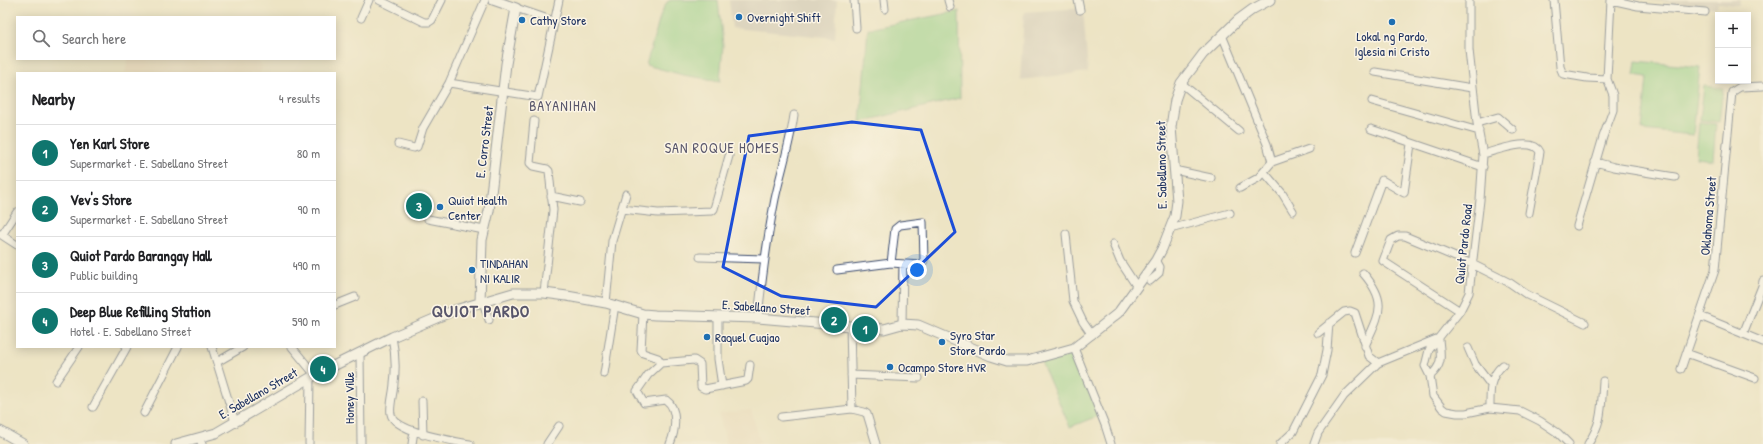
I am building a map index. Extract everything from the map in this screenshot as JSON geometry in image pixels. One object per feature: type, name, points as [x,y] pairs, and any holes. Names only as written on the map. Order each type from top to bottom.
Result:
[{"type":"street","points":[[361,18],[369,0]]},
{"type":"street","points":[[379,0],[424,22],[429,22],[432,20],[442,0]]},
{"type":"street","points":[[398,144],[414,148],[417,147],[423,128],[449,83],[485,0]]},
{"type":"street","points":[[493,0],[554,21]]},
{"type":"street","points":[[449,83],[538,97],[559,0]]},
{"type":"street","points":[[854,0],[856,28]]},
{"type":"street","points":[[884,0],[885,9]]},
{"type":"street","points":[[1078,0],[1080,10]]},
{"type":"street","name":"E. Sabellano Street","points":[[176,444],[201,441],[313,377],[392,337],[455,310],[513,293],[544,293],[611,304],[643,314],[758,318],[884,329],[902,324],[918,324],[991,356],[1007,361],[1026,361],[1074,348],[1118,313],[1156,260],[1170,229],[1175,216],[1177,201],[1172,122],[1175,100],[1181,83],[1203,54],[1222,35],[1248,12],[1270,0]]},
{"type":"street","name":"Quiot Pardo Road","points":[[1430,376],[1425,366],[1429,350],[1460,311],[1470,293],[1483,167],[1483,154],[1472,88],[1469,50],[1469,0]]},
{"type":"street","points":[[1554,0],[1560,67],[1563,74],[1607,79]]},
{"type":"street","points":[[1577,226],[1595,162],[1613,110],[1613,95],[1607,79],[1611,0],[1638,6],[1705,12]]},
{"type":"street","name":"E. Corro Street","points":[[482,302],[482,240],[488,211],[504,91],[506,64],[516,8]]},
{"type":"street","points":[[1222,35],[1267,144],[1272,162]]},
{"type":"street","points":[[1375,72],[1472,88]]},
{"type":"street","points":[[1181,83],[1239,132]]},
{"type":"street","name":"Oklahoma Street","points":[[1680,369],[1715,270],[1732,92],[1740,87],[1763,86]]},
{"type":"street","points":[[1372,101],[1478,131]]},
{"type":"street","points":[[758,318],[764,259],[776,198],[790,144],[794,115]]},
{"type":"street","points":[[1477,123],[1498,117],[1513,130]]},
{"type":"street","points":[[534,121],[530,163],[533,166],[547,169],[553,210],[544,293]]},
{"type":"street","points":[[1371,129],[1483,167]]},
{"type":"street","points":[[1355,253],[1382,180],[1404,193],[1412,144]]},
{"type":"street","points":[[1483,154],[1512,146],[1534,145],[1538,148],[1540,152],[1529,213]]},
{"type":"street","points":[[1240,188],[1258,178],[1272,162],[1309,149]]},
{"type":"street","points":[[622,209],[658,213],[712,211],[714,209],[729,156]]},
{"type":"street","points":[[1595,162],[1614,167],[1675,177]]},
{"type":"street","points":[[1174,170],[1212,178]]},
{"type":"street","points":[[1264,172],[1282,193],[1293,211]]},
{"type":"street","points":[[604,374],[611,304],[612,241],[626,194]]},
{"type":"street","points":[[551,196],[580,202]]},
{"type":"street","points":[[16,213],[1,235],[16,245]]},
{"type":"street","points":[[1170,229],[1230,213]]},
{"type":"street","points":[[428,219],[484,230]]},
{"type":"street","points":[[837,270],[891,263],[920,265],[924,261],[923,222],[900,225],[895,229],[891,263]]},
{"type":"street","points":[[1066,234],[1073,301],[1083,322],[1092,335]]},
{"type":"street","points":[[1460,311],[1383,261],[1391,240],[1398,236],[1405,236],[1472,264],[1510,283],[1526,294],[1585,323]]},
{"type":"street","points":[[1113,244],[1120,261],[1138,287]]},
{"type":"street","points":[[700,257],[764,259]]},
{"type":"street","points":[[1150,281],[1159,273],[1160,267],[1156,260]]},
{"type":"street","points":[[902,324],[903,264]]},
{"type":"street","points":[[1363,273],[1377,293],[1380,312],[1365,346]]},
{"type":"street","points":[[1743,334],[1763,281]]},
{"type":"street","points":[[336,305],[355,297]]},
{"type":"street","points":[[482,302],[488,320]]},
{"type":"street","points":[[1318,333],[1344,312],[1350,311],[1355,313],[1369,356],[1378,363]]},
{"type":"street","points":[[643,314],[641,350],[643,354],[658,358],[661,363]]},
{"type":"street","points":[[1700,316],[1763,342]]},
{"type":"street","points":[[718,317],[718,359],[722,386]]},
{"type":"street","points":[[1280,444],[1293,432],[1322,375],[1327,350],[1328,324]]},
{"type":"street","points":[[850,326],[852,409]]},
{"type":"street","points":[[392,337],[394,348],[395,381],[391,414],[394,420],[423,435],[467,444]]},
{"type":"street","points":[[1314,444],[1318,433],[1344,396],[1378,363],[1440,338],[1442,356],[1437,370],[1430,376],[1433,396],[1442,408],[1446,411],[1457,414],[1490,408],[1520,412],[1540,421],[1558,433],[1569,444]]},
{"type":"street","points":[[56,381],[78,348]]},
{"type":"street","points":[[93,407],[126,348]]},
{"type":"street","points":[[144,413],[177,348]]},
{"type":"street","points":[[212,348],[235,422]]},
{"type":"street","points":[[217,362],[241,348]]},
{"type":"street","points":[[293,348],[313,377],[309,444]]},
{"type":"street","points":[[1074,348],[1102,416],[1111,444]]},
{"type":"street","points":[[1468,348],[1475,364],[1490,384]]},
{"type":"street","name":"Honey Ville","points":[[360,353],[361,444]]},
{"type":"street","points":[[1686,353],[1755,378]]},
{"type":"street","points":[[670,444],[676,422],[670,403],[666,400],[644,403],[637,393],[648,375],[661,363],[694,360],[698,361],[700,364],[701,387],[703,389],[748,380],[750,365]]},
{"type":"street","points":[[1490,408],[1490,384],[1496,371],[1503,366]]},
{"type":"street","points":[[851,375],[919,378]]},
{"type":"street","points":[[1588,444],[1598,428],[1600,420],[1603,381]]},
{"type":"street","points":[[422,402],[423,435]]},
{"type":"street","points":[[781,417],[852,409],[864,412],[867,414],[876,444]]},
{"type":"street","points":[[547,444],[559,426]]},
{"type":"street","points":[[412,444],[414,431]]},
{"type":"street","points":[[0,432],[23,444]]},
{"type":"highlighted area","points":[[852,122],[921,130],[955,232],[876,307],[781,296],[723,267],[749,136]]},
{"type":"shaded area","points":[[729,0],[837,0],[835,38],[732,28]]},
{"type":"shaded area","points":[[1645,0],[1740,0],[1739,6],[1718,3],[1717,8]]},
{"type":"shaded area","points":[[1083,8],[1088,72],[1020,80],[1024,12]]},
{"type":"shaded area","points":[[128,60],[255,60],[263,66],[260,72],[125,72]]},
{"type":"shaded area","points":[[751,410],[761,444],[726,444],[719,414]]},
{"type":"green space","points":[[671,0],[718,0],[723,45],[720,81],[683,75],[646,65],[661,14],[667,2]]},
{"type":"green space","points":[[959,11],[960,98],[860,122],[868,29]]},
{"type":"green space","points":[[1636,61],[1700,67],[1693,135],[1642,130],[1647,77],[1634,75]]},
{"type":"green space","points":[[1704,86],[1723,88],[1719,122],[1700,120]]},
{"type":"green space","points":[[1699,122],[1716,124],[1713,160],[1696,158]]},
{"type":"green space","points":[[1072,353],[1100,415],[1070,427],[1041,362]]},
{"type":"place","name":"Overnight Shift","points":[[739,17]]},
{"type":"place","name":"Cathy Store","points":[[522,20]]},
{"type":"place","name":"Lokal ng Pardo, Iglesia ni Cristo","points":[[1392,22]]},
{"type":"place","name":"Quiot Pardo Barangay Hall","points":[[419,206]]},
{"type":"place","name":"Quiot Health Center","points":[[440,207]]},
{"type":"place","name":"TINDAHAN NI KALIR","points":[[472,270]]},
{"type":"place","name":"Vev's Store","points":[[834,320]]},
{"type":"place","name":"Yen Karl Store","points":[[865,329]]},
{"type":"place","name":"Raquel Cuajao","points":[[707,337]]},
{"type":"place","name":"Syro Star Store Pardo","points":[[942,342]]},
{"type":"place","name":"Ocampo Store HVR","points":[[890,367]]},
{"type":"place","name":"Deep Blue Refilling Station","points":[[323,369]]},
{"type":"district","name":"BAYANIHAN","points":[[563,105]]},
{"type":"district","name":"SAN ROQUE HOMES","points":[[722,147]]},
{"type":"district","name":"QUIOT PARDO","points":[[481,310]]}]
